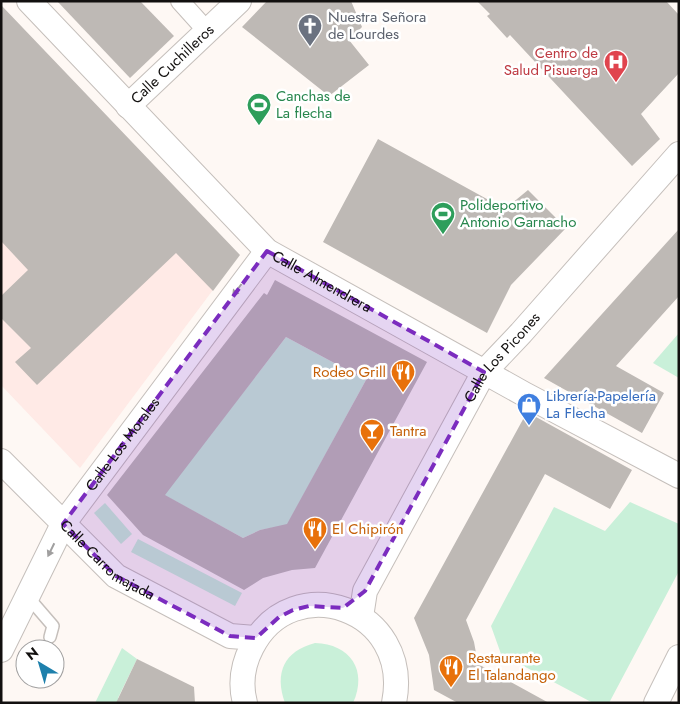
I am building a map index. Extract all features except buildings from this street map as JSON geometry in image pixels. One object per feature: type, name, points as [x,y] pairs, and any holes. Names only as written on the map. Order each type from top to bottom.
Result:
[{"type":"street","name":"Calle Almendrera","points":[[29,1],[266,251],[484,372],[679,476]]},
{"type":"street","points":[[180,1],[208,31]]},
{"type":"street","name":"Calle Cuchilleros","points":[[128,106],[239,1]]},
{"type":"street","name":"Calle Los Picones","points":[[352,613],[484,372],[521,333],[679,154]]},
{"type":"street","name":"Calle Los Morales","points":[[1,650],[64,524],[266,251]]},
{"type":"street","name":"Calle Carromajada","points":[[1,461],[116,576],[251,648]]},
{"type":"street","points":[[245,703],[242,677],[251,648],[266,627],[279,617],[293,610],[309,606],[333,606],[352,613],[370,623],[383,637],[392,654],[396,670],[397,687],[394,703]]},
{"type":"street","points":[[656,703],[679,657]]},
{"type":"lane","points":[[28,597],[54,626],[50,637]]},
{"type":"highlighted area","points":[[267,251],[484,372],[365,591],[343,608],[309,606],[293,610],[279,617],[256,638],[230,636],[116,576],[63,524]]},
{"type":"shaded area","points":[[1,6],[239,255],[80,468],[1,385]]},
{"type":"green space","points":[[679,333],[679,378],[653,363]]},
{"type":"green space","points":[[286,337],[366,380],[287,525],[260,530],[243,538],[164,495]]},
{"type":"green space","points":[[630,502],[679,524],[679,571],[609,703],[593,703],[501,654],[491,626],[554,507],[605,531]]},
{"type":"green space","points":[[105,503],[132,534],[121,544],[94,513]]},
{"type":"green space","points":[[138,539],[242,593],[235,606],[131,552]]},
{"type":"green space","points":[[315,643],[338,648],[353,661],[357,670],[358,680],[353,703],[285,703],[281,682],[281,673],[284,665],[296,652]]},
{"type":"green space","points":[[122,648],[137,659],[118,698],[127,703],[95,703]]},
{"type":"place","name":"Nuestra Señora de Lourdes","points":[[310,47]]},
{"type":"place","name":"Centro de Salud Pisuerga","points":[[616,83]]},
{"type":"place","name":"Canchas de La flecha","points":[[259,126]]},
{"type":"place","name":"Polideportivo Antonio Garnacho","points":[[443,235]]},
{"type":"place","name":"Rodeo Grill","points":[[403,393]]},
{"type":"place","name":"Librería-Papelería La Flecha","points":[[529,426]]},
{"type":"place","name":"Tantra","points":[[372,452]]},
{"type":"place","name":"El Chipirón","points":[[315,550]]},
{"type":"place","name":"Restaurante El Talandango","points":[[451,688]]}]
